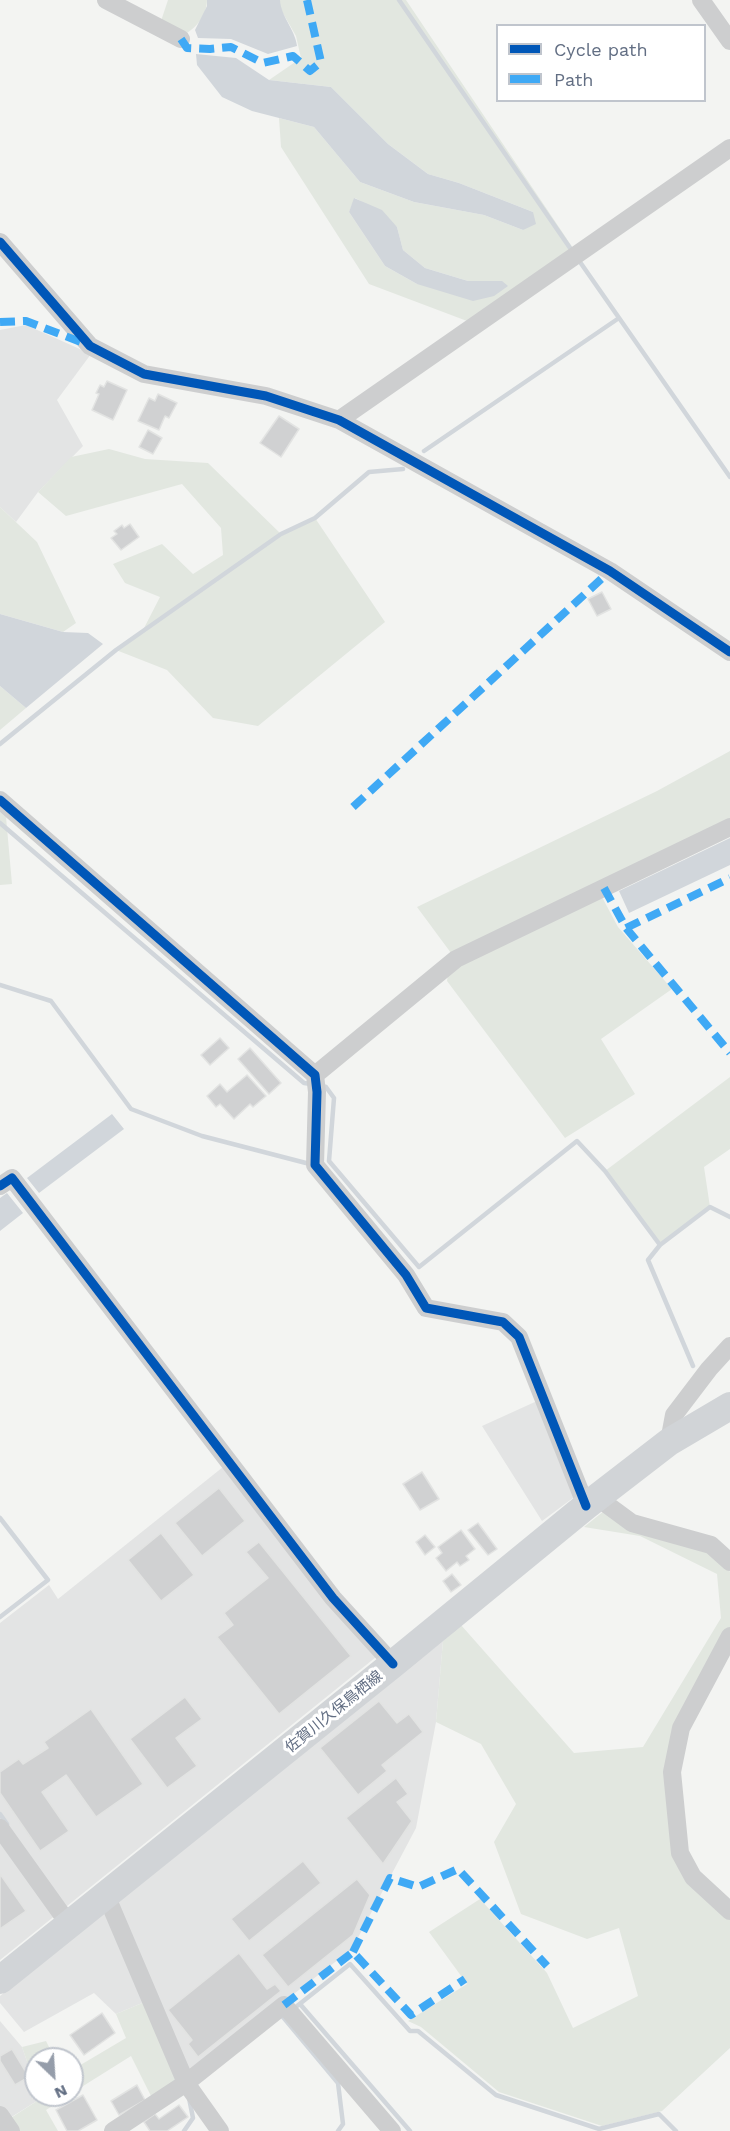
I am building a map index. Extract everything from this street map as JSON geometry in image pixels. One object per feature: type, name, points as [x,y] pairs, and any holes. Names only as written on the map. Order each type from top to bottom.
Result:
[{"type":"main road","name":"佐賀川久保鳥栖線","points":[[0,1980],[592,1502],[669,1442],[730,1406]]},
{"type":"street","points":[[106,0],[181,39]]},
{"type":"street","points":[[701,0],[730,41]]},
{"type":"street","points":[[339,420],[730,148]]},
{"type":"street","points":[[0,242],[90,346],[144,374],[266,396],[339,420],[610,571],[730,652]]},
{"type":"street","points":[[0,800],[316,1083]]},
{"type":"street","points":[[730,827],[456,959],[316,1083],[315,1165],[406,1275],[426,1308],[504,1322],[519,1337],[592,1502],[632,1523],[711,1545],[730,1562]]},
{"type":"street","points":[[0,1186],[12,1178],[333,1598],[393,1664]]},
{"type":"street","points":[[669,1442],[674,1415],[709,1369],[730,1346]]},
{"type":"street","points":[[730,1636],[681,1728],[672,1772],[680,1852],[693,1877],[730,1911]]},
{"type":"street","points":[[0,1828],[70,1923]]},
{"type":"street","points":[[106,1895],[192,2078],[220,2131]]},
{"type":"street","points":[[113,2131],[289,2010],[392,2131]]},
{"type":"street","points":[[0,2115],[11,2131]]},
{"type":"shaded area","points":[[168,0],[207,0],[207,6],[200,21],[183,35],[161,21]]},
{"type":"shaded area","points":[[207,0],[280,0],[297,46],[268,54],[231,39],[198,38],[195,30],[207,6]]},
{"type":"shaded area","points":[[280,0],[406,0],[573,248],[467,321],[369,284],[281,147],[279,118],[314,127],[360,182],[414,202],[484,215],[523,230],[533,212],[459,183],[428,174],[388,144],[331,87],[269,80],[301,58],[296,36],[280,8]],"holes":[[[355,198],[397,227],[403,250],[425,268],[468,281],[502,281],[417,284],[385,266],[349,212]]]},
{"type":"shaded area","points":[[196,54],[236,58],[269,80],[331,87],[388,144],[428,174],[459,183],[533,212],[536,224],[523,230],[484,215],[414,202],[360,182],[314,127],[252,111],[222,97],[197,65]]},
{"type":"shaded area","points":[[354,198],[382,210],[397,227],[403,250],[425,268],[468,281],[502,281],[508,286],[494,296],[473,301],[417,284],[385,266],[349,212]]},
{"type":"shaded area","points":[[26,325],[91,354],[57,400],[83,446],[38,492],[16,522],[0,507],[0,330]]},
{"type":"shaded area","points":[[109,449],[145,459],[208,463],[281,534],[315,518],[385,622],[258,726],[213,718],[167,670],[116,650],[142,632],[160,597],[125,583],[113,564],[162,544],[193,574],[223,555],[221,528],[182,484],[66,516],[38,492],[71,457]]},
{"type":"shaded area","points":[[0,507],[37,542],[76,623],[63,632],[0,614]]},
{"type":"shaded area","points":[[0,614],[63,632],[88,633],[103,644],[26,708],[0,686]]},
{"type":"shaded area","points":[[0,686],[26,708],[0,730]]},
{"type":"shaded area","points":[[730,751],[730,819],[595,884],[618,927],[672,989],[601,1039],[635,1094],[565,1138],[447,981],[451,953],[417,907],[657,791]]},
{"type":"shaded area","points":[[0,812],[6,817],[12,884],[0,885]]},
{"type":"shaded area","points":[[730,838],[730,865],[629,913],[619,891]]},
{"type":"shaded area","points":[[730,1077],[730,1149],[704,1167],[710,1207],[660,1245],[605,1171]]},
{"type":"shaded area","points":[[112,1114],[124,1129],[39,1193],[27,1178]]},
{"type":"shaded area","points":[[7,1193],[23,1213],[0,1231],[0,1198]]},
{"type":"shaded area","points":[[537,1401],[577,1495],[542,1521],[482,1426]]},
{"type":"shaded area","points":[[223,1467],[376,1657],[0,1960],[0,1623],[49,1585],[58,1599]]},
{"type":"shaded area","points":[[604,1511],[709,1550],[725,1563],[730,1572],[730,1628],[676,1729],[674,1855],[730,1920],[730,2048],[662,2111],[602,2126],[499,2092],[421,2027],[408,2021],[467,1984],[429,1932],[480,1899],[547,1973],[573,2028],[638,1996],[619,1928],[587,1939],[521,1914],[494,1842],[516,1804],[481,1744],[436,1722],[443,1641],[461,1625],[574,1753],[643,1747],[721,1618],[717,1574],[640,1536],[584,1527]]},
{"type":"shaded area","points":[[443,1641],[436,1722],[416,1828],[352,1949],[181,2081],[147,2001],[116,2014],[94,1993],[24,2032],[0,2003],[0,1996],[105,1909]]},
{"type":"shaded area","points":[[147,2001],[181,2081],[153,2100],[131,2056],[84,2085],[84,2063],[126,2038],[116,2014]]},
{"type":"shaded area","points":[[0,2021],[22,2047],[24,2053],[24,2107],[27,2107],[2,2123],[0,2119]]},
{"type":"shaded area","points":[[46,2041],[49,2047],[24,2047],[24,2053],[22,2047]]},
{"type":"shaded area","points":[[28,2107],[51,2107],[46,2110],[58,2131],[0,2131],[0,2119],[3,2123]]},
{"type":"building","points":[[107,381],[127,390],[113,420],[92,410],[100,385],[104,387]]},
{"type":"building","points":[[158,394],[177,403],[169,418],[165,416],[159,430],[138,421],[149,398],[155,401]]},
{"type":"building","points":[[279,416],[299,429],[281,457],[260,443]]},
{"type":"building","points":[[148,430],[162,438],[153,454],[139,447]]},
{"type":"building","points":[[130,524],[139,537],[121,550],[111,538],[117,534],[114,531],[122,525],[124,528]]},
{"type":"building","points":[[602,592],[611,609],[597,616],[588,599]]},
{"type":"building","points":[[220,1038],[229,1048],[210,1065],[201,1055]]},
{"type":"building","points":[[250,1048],[281,1083],[269,1094],[238,1059]]},
{"type":"building","points":[[247,1075],[266,1096],[253,1107],[250,1104],[234,1119],[220,1104],[216,1107],[207,1096],[220,1084],[227,1092]]},
{"type":"building","points":[[422,1472],[439,1499],[420,1510],[403,1484]]},
{"type":"building","points":[[219,1488],[245,1521],[202,1556],[175,1523]]},
{"type":"building","points":[[478,1523],[497,1549],[488,1555],[468,1530]]},
{"type":"building","points":[[461,1530],[475,1549],[466,1556],[469,1560],[460,1566],[457,1562],[446,1571],[436,1558],[442,1553],[438,1547]]},
{"type":"building","points":[[161,1533],[194,1575],[161,1601],[128,1560]]},
{"type":"building","points":[[425,1535],[435,1547],[425,1555],[416,1542]]},
{"type":"building","points":[[259,1542],[351,1656],[279,1714],[217,1637],[233,1625],[224,1613],[268,1578],[246,1552]]},
{"type":"building","points":[[452,1574],[461,1585],[451,1592],[443,1581]]},
{"type":"building","points":[[185,1697],[202,1719],[176,1738],[197,1766],[167,1788],[130,1739]]},
{"type":"building","points":[[379,1701],[397,1723],[409,1714],[423,1732],[382,1765],[387,1771],[358,1795],[320,1748]]},
{"type":"building","points":[[91,1709],[143,1784],[96,1817],[66,1775],[42,1792],[69,1831],[40,1851],[0,1793],[0,1772],[19,1759],[23,1764],[48,1748],[44,1742]]},
{"type":"building","points":[[396,1778],[408,1794],[397,1802],[412,1821],[383,1864],[346,1818]]},
{"type":"building","points":[[303,1861],[321,1883],[249,1941],[231,1919]]},
{"type":"building","points":[[0,1874],[26,1911],[0,1929]]},
{"type":"building","points":[[357,1879],[370,1895],[353,1935],[288,1987],[262,1955]]},
{"type":"building","points":[[239,1953],[267,1989],[275,1984],[281,1991],[198,2057],[188,2044],[192,2040],[168,2010]]},
{"type":"building","points":[[102,2013],[115,2033],[84,2055],[84,2047],[78,2047],[70,2035]]},
{"type":"building","points":[[12,2049],[24,2069],[24,2080],[15,2085],[0,2061],[0,2056]]},
{"type":"building","points":[[137,2085],[145,2100],[119,2115],[111,2101]]},
{"type":"building","points":[[84,2097],[97,2120],[78,2131],[67,2131],[56,2110],[61,2107],[84,2107]]},
{"type":"building","points":[[179,2105],[188,2117],[167,2131],[150,2131],[144,2122],[155,2114],[159,2119]]},
{"type":"waterway","points":[[399,0],[570,248]]},
{"type":"waterway","points":[[580,262],[730,477]]},
{"type":"waterway","points":[[424,451],[619,318]]},
{"type":"waterway","points":[[0,744],[116,650],[281,534],[315,518],[369,472],[403,469]]},
{"type":"waterway","points":[[0,823],[304,1083],[311,1084]]},
{"type":"waterway","points":[[0,985],[51,1001],[131,1109],[202,1136],[306,1163]]},
{"type":"waterway","points":[[319,1085],[326,1087],[334,1098],[329,1161],[419,1267],[577,1141],[605,1171],[660,1245],[648,1260],[693,1366]]},
{"type":"waterway","points":[[660,1245],[710,1207],[730,1217]]},
{"type":"waterway","points":[[0,1518],[48,1580],[0,1617]]},
{"type":"waterway","points":[[0,1814],[7,1824]]},
{"type":"waterway","points":[[292,2010],[350,1964],[410,2031],[418,2031],[496,2095],[599,2129],[659,2114],[676,2131]]},
{"type":"waterway","points":[[300,2004],[410,2131]]},
{"type":"waterway","points":[[283,2017],[338,2083],[343,2124],[338,2131]]},
{"type":"waterway","points":[[184,2131],[193,2118],[189,2098]]},
{"type":"marked path","points":[[181,39],[187,48],[231,47],[263,63],[293,56],[310,71],[321,62],[307,0]]},
{"type":"marked path","points":[[0,322],[26,321],[86,344]]},
{"type":"marked path","points":[[353,807],[610,571]]},
{"type":"marked path","points":[[626,928],[730,878]]},
{"type":"marked path","points":[[604,888],[626,928],[730,1053]]},
{"type":"marked path","points":[[353,1952],[390,1878],[418,1887],[458,1869],[547,1966]]},
{"type":"marked path","points":[[284,2005],[353,1952],[411,2015],[465,1979]]},
{"type":"cycle path","points":[[0,242],[90,346],[144,374],[266,396],[339,420],[610,571],[730,652]]},
{"type":"cycle path","points":[[0,800],[315,1075],[317,1092],[315,1165],[406,1275],[426,1308],[503,1322],[519,1337],[586,1506]]},
{"type":"cycle path","points":[[0,1186],[12,1178],[333,1598],[393,1664]]}]
